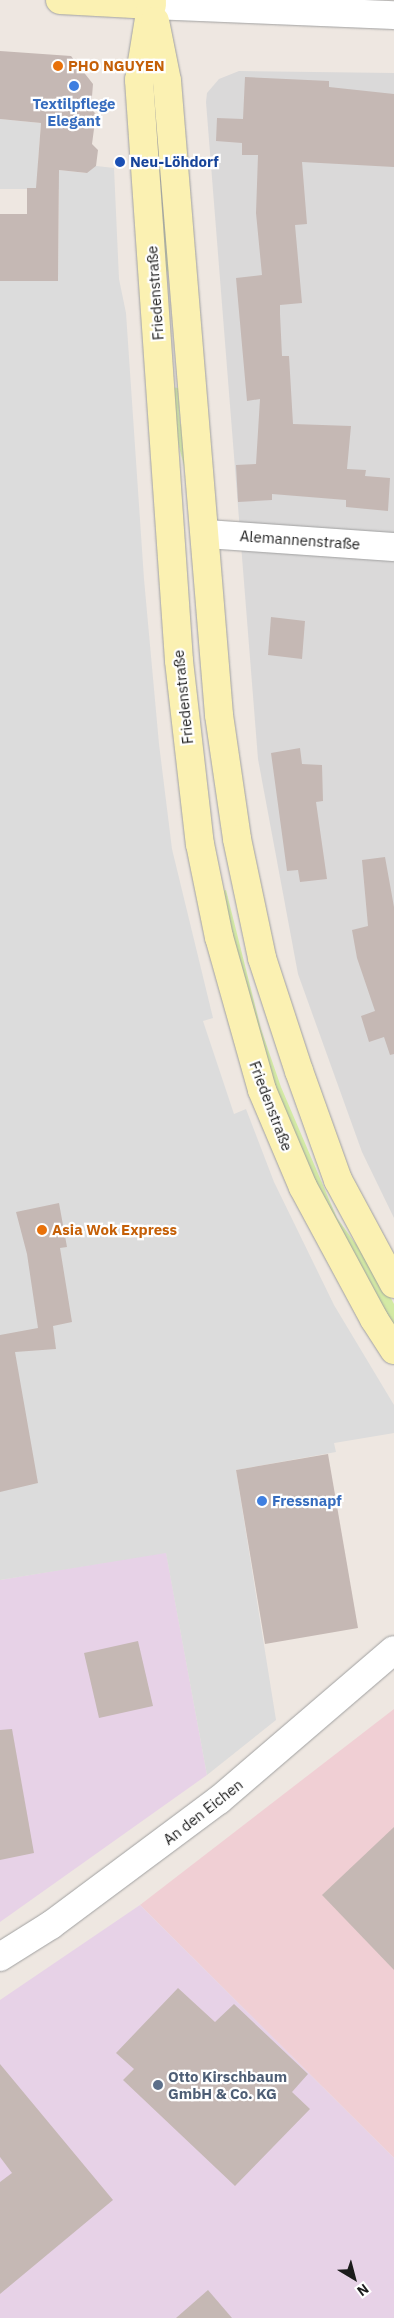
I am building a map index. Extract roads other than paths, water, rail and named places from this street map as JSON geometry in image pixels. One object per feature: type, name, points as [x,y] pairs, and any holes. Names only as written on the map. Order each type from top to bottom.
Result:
[{"type":"main road","points":[[60,0],[152,2]]},
{"type":"main road","name":"Friedenstraße","points":[[152,2],[167,81],[220,715],[237,839],[262,958],[338,1180],[394,1284]]},
{"type":"main road","name":"Friedenstraße","points":[[152,2],[139,80],[178,660],[200,844],[219,937],[262,1090],[303,1186],[374,1319],[394,1350]]},
{"type":"street","points":[[152,2],[394,15]]},
{"type":"street","name":"Alemannenstraße","points":[[206,534],[394,547]]},
{"type":"street","name":"An den Eichen","points":[[0,1957],[58,1920],[219,1800],[394,1650]]},
{"type":"place","name":"PHO NGUYEN","points":[[58,66]]},
{"type":"place","name":"Textilpflege Elegant","points":[[74,86]]},
{"type":"place","name":"Neu-Löhdorf","points":[[120,162]]},
{"type":"place","name":"Asia Wok Express","points":[[42,1230]]},
{"type":"place","name":"Fressnapf","points":[[262,1501]]},
{"type":"place","name":"Otto Kirschbaum GmbH & Co. KG","points":[[158,2085]]}]
